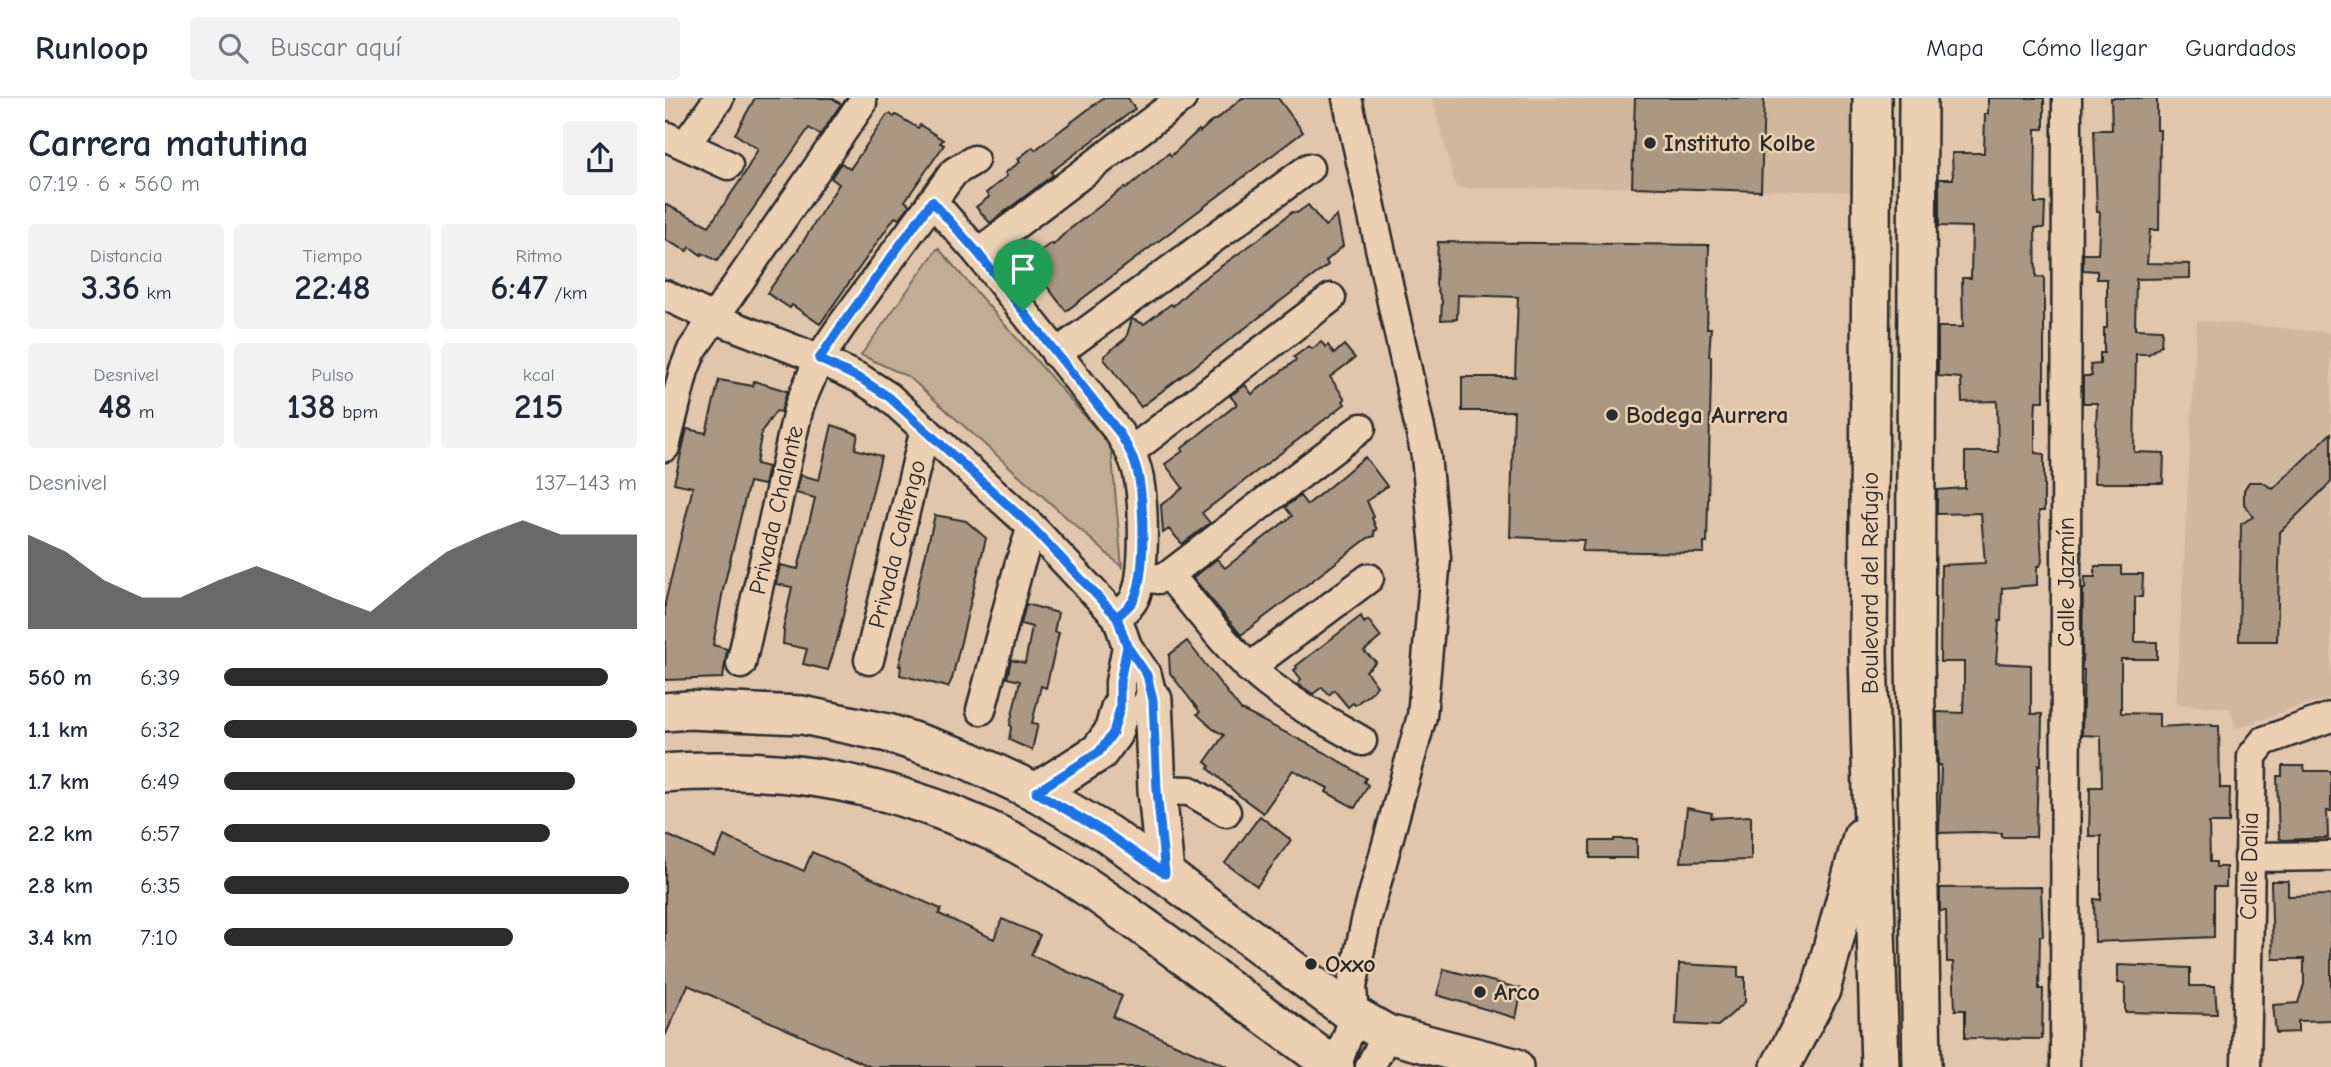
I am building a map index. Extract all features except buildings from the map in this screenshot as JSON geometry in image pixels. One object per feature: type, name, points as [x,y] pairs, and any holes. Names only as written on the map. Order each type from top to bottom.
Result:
[{"type":"main road","name":"Boulevard del Refugio","points":[[1872,98],[1868,653],[1880,1067]]},
{"type":"main road","name":"Boulevard del Refugio","points":[[1918,98],[1915,656],[1922,1067]]},
{"type":"main road","points":[[1137,704],[1157,790],[1165,874]]},
{"type":"main road","points":[[1036,792],[1099,752],[1137,704]]},
{"type":"main road","points":[[665,712],[688,710],[802,715],[876,730],[961,757],[1036,792],[1106,833],[1352,1014],[1387,1034],[1514,1067]]},
{"type":"main road","points":[[665,773],[768,772],[844,782],[913,800],[982,826],[1047,861],[1106,900],[1335,1067]]},
{"type":"main road","points":[[1780,1067],[1821,990],[1872,802]]},
{"type":"street","points":[[719,98],[675,140],[728,165]]},
{"type":"street","points":[[978,253],[1182,98]]},
{"type":"street","points":[[1335,1067],[1350,1029],[1352,987],[1360,946],[1422,716],[1436,558],[1426,456],[1347,98]]},
{"type":"street","name":"Calle Jazmín","points":[[2065,1067],[2067,98]]},
{"type":"street","points":[[665,447],[684,370],[692,350],[862,103]]},
{"type":"street","name":"Privada Chalante","points":[[741,664],[799,407],[819,359],[954,172],[974,160]]},
{"type":"street","points":[[1056,354],[1309,168]]},
{"type":"street","points":[[932,201],[978,253],[1131,451],[1138,474],[1142,509],[1142,577],[1132,601],[1117,617]]},
{"type":"street","points":[[665,295],[713,318],[819,359],[861,379],[889,397],[1032,527],[1117,617],[1127,646],[1120,682],[1137,704]]},
{"type":"street","points":[[1131,451],[1331,298]]},
{"type":"street","points":[[1142,577],[1158,579],[1169,575],[1361,428]]},
{"type":"street","name":"Privada Caltengo","points":[[869,660],[925,429]]},
{"type":"street","points":[[981,710],[1032,527]]},
{"type":"street","points":[[1169,575],[1248,668],[1295,702],[1362,741]]},
{"type":"street","points":[[1248,668],[1369,578]]},
{"type":"street","name":"Calle Dalia","points":[[2246,1067],[2252,756],[2264,741],[2331,717]]},
{"type":"street","points":[[1157,790],[1191,791],[1226,812]]},
{"type":"street","points":[[2249,857],[2331,856]]},
{"type":"street","points":[[1370,1067],[1387,1034]]},
{"type":"shaded area","name":"Instituto Kolbe","points":[[1432,98],[1856,98],[1855,192],[1632,187],[1456,188]]},
{"type":"shaded area","points":[[938,248],[1111,446],[1122,567],[909,377],[861,355]]},
{"type":"shaded area","points":[[2197,320],[2331,333],[2331,698],[2235,729],[2230,708],[2176,704]]},
{"type":"place","name":"Instituto Kolbe","points":[[1650,143]]},
{"type":"place","name":"Bodega Aurrera","points":[[1612,415]]},
{"type":"place","name":"Oxxo","points":[[1311,964]]},
{"type":"place","name":"Arco","points":[[1480,992]]},
{"type":"route","points":[[1023,311],[978,253],[932,201],[819,359],[861,379],[889,397],[1032,527],[1117,617],[1127,646],[1120,682],[1120,708],[1113,733],[1099,752],[1036,792],[1106,833],[1165,874],[1157,790],[1153,700],[1147,675],[1127,646],[1117,617],[1132,601],[1142,577],[1142,509],[1138,474],[1131,451],[1118,431],[1023,311]]}]
